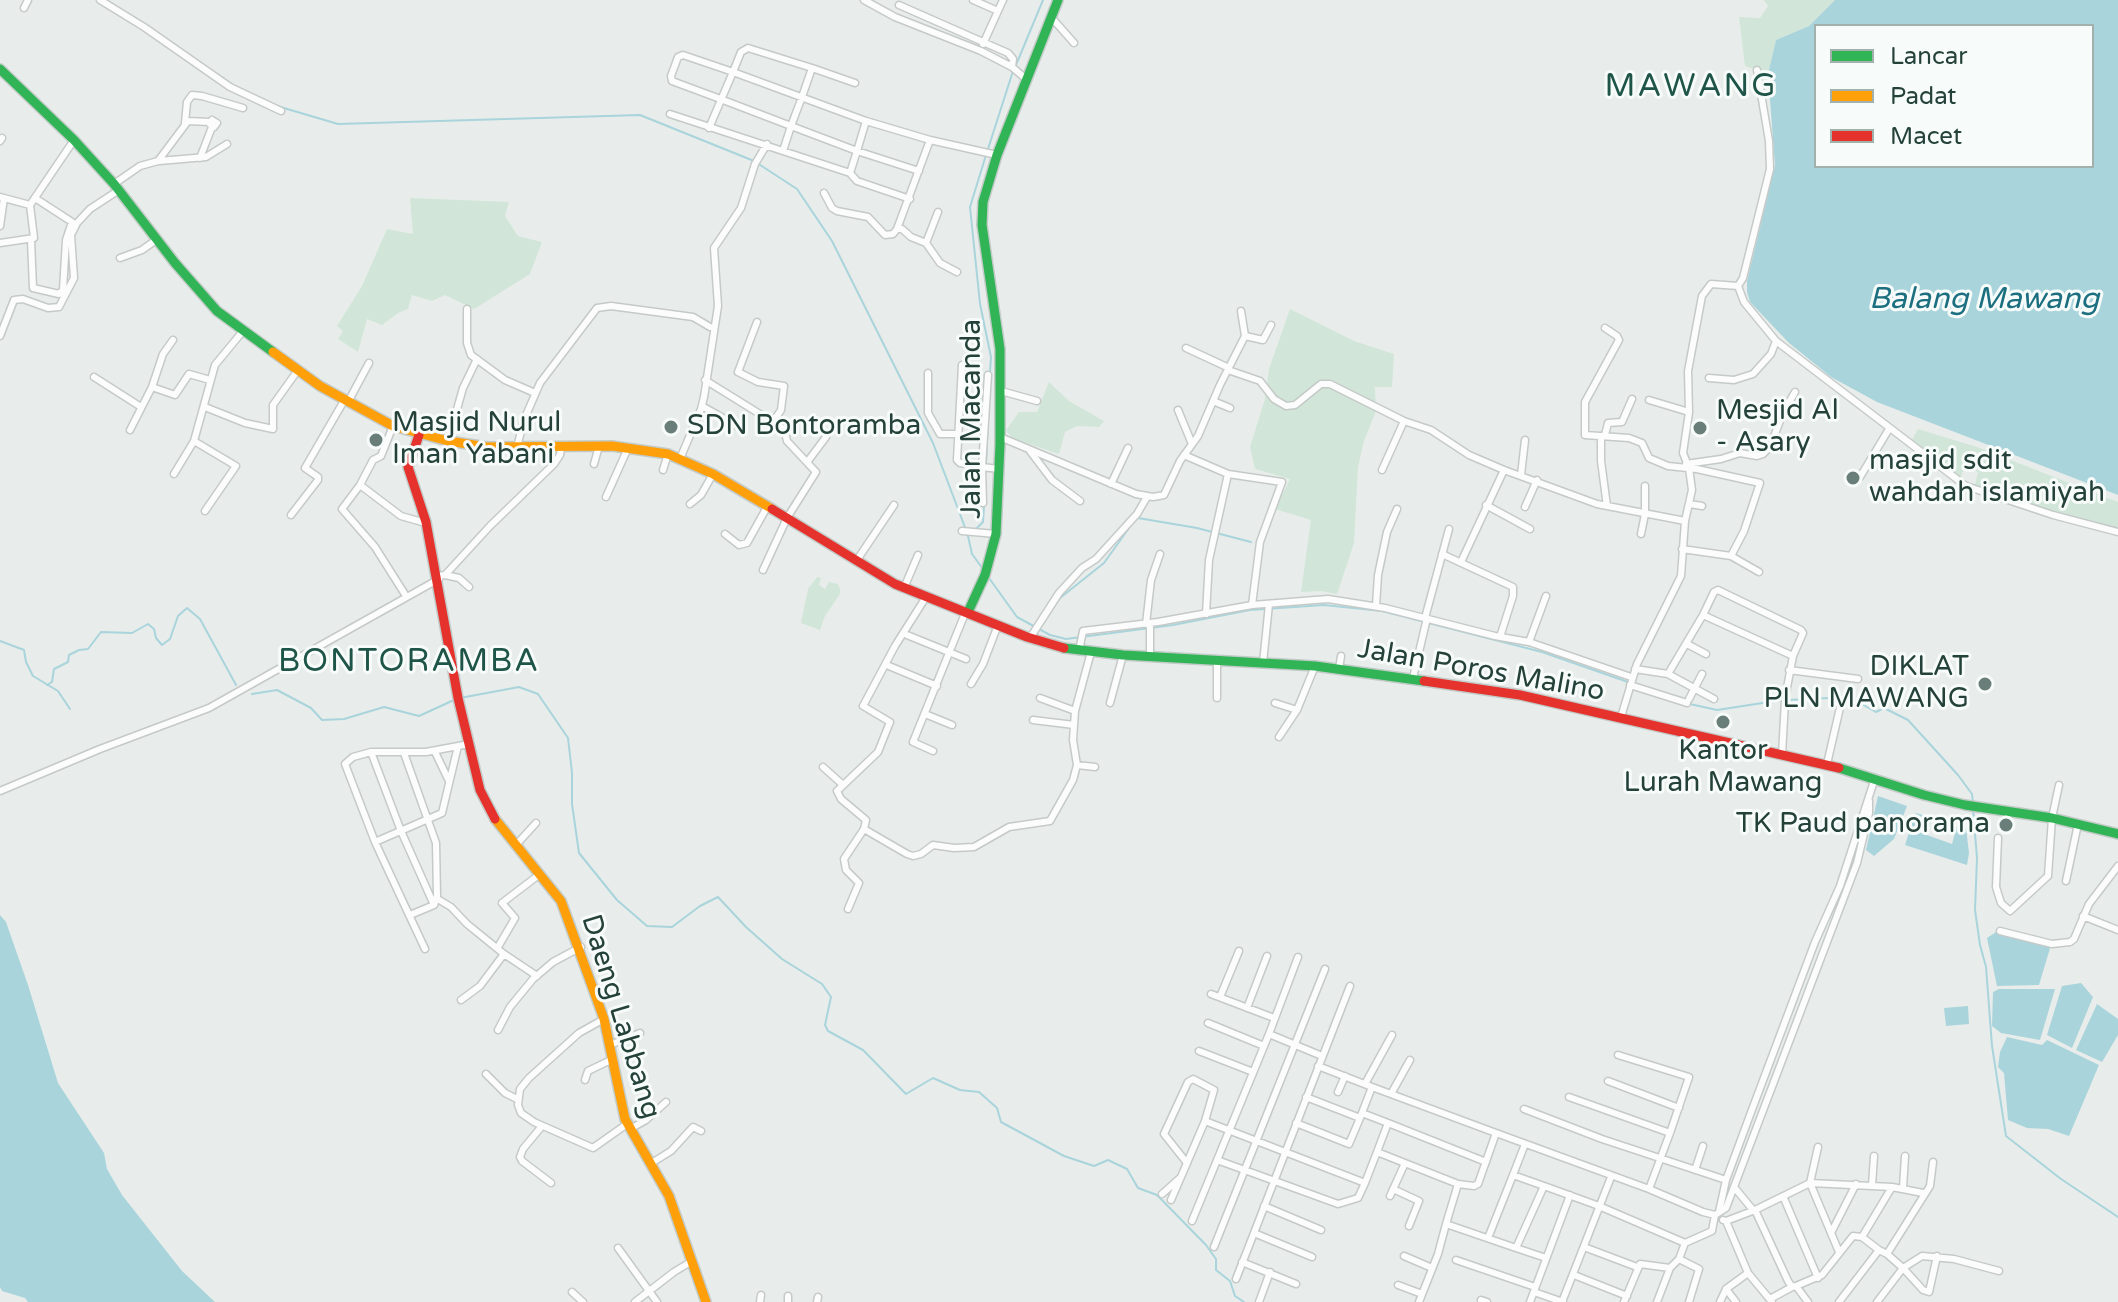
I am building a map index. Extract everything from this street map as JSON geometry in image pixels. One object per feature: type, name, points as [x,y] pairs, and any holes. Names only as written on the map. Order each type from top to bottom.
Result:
[{"type":"main road","name":"Jalan Macanda","points":[[967,612],[985,575],[996,534],[999,469],[1000,349],[981,214],[992,153],[1020,74],[1058,0]]},
{"type":"main road","name":"Jalan Poros Malino","points":[[0,69],[74,140],[217,311],[298,370],[393,426],[419,435],[487,447],[599,446],[668,454],[713,474],[904,588],[998,625],[1034,632],[1091,652],[1315,666],[1512,694],[1827,764],[1924,795],[1982,809],[2116,830]]},
{"type":"main road","name":"Daeng Labbang","points":[[419,435],[408,467],[422,522],[441,576],[464,745],[486,804],[497,823],[561,901],[581,947],[604,1019],[620,1103],[629,1127],[669,1196],[706,1302]]},
{"type":"street","points":[[24,8],[28,0]]},
{"type":"street","points":[[100,0],[230,87],[281,111]]},
{"type":"street","points":[[864,0],[895,17],[981,51],[1020,74]]},
{"type":"street","points":[[973,0],[998,11]]},
{"type":"street","points":[[981,51],[1003,0]]},
{"type":"street","points":[[895,17],[900,3],[1011,55],[1020,74]]},
{"type":"street","points":[[1051,17],[1074,43]]},
{"type":"street","points":[[709,128],[741,52],[748,48],[855,83]]},
{"type":"street","points":[[919,171],[857,151],[672,81],[676,60],[683,55],[866,121],[930,140],[992,153]]},
{"type":"street","points":[[783,151],[812,68]]},
{"type":"street","points":[[1738,286],[1743,278],[1770,169],[1769,141],[1757,70]]},
{"type":"street","points":[[158,161],[185,123],[189,97],[202,96],[243,108]]},
{"type":"street","points":[[200,158],[221,102]]},
{"type":"street","points":[[670,114],[850,173],[857,181],[910,199]]},
{"type":"street","points":[[850,173],[866,121]]},
{"type":"street","points":[[185,123],[212,123]]},
{"type":"street","points":[[0,226],[2,198],[32,201],[72,222],[66,240],[63,290],[59,294],[33,288],[32,201],[74,140]]},
{"type":"street","points":[[824,193],[837,211],[868,217],[885,235],[893,234],[910,199],[930,140]]},
{"type":"street","points":[[0,336],[14,300],[27,300],[48,308],[59,307],[74,278],[71,235],[77,223],[140,166],[158,161],[200,158],[213,154],[227,144]]},
{"type":"street","points":[[680,459],[702,406],[718,306],[714,248],[741,208],[755,164],[767,144]]},
{"type":"street","points":[[926,243],[938,212]]},
{"type":"street","points":[[897,229],[926,243],[940,263],[957,272]]},
{"type":"street","points":[[0,243],[31,240]]},
{"type":"street","points":[[120,258],[142,250],[156,240]]},
{"type":"street","points":[[1621,717],[1635,669],[1681,576],[1685,521],[1692,490],[1683,447],[1689,412],[1690,354],[1702,296],[1711,284],[1738,286]]},
{"type":"street","points":[[1738,286],[1744,302],[1776,341],[1966,486],[2053,515],[2118,532]]},
{"type":"street","points":[[517,447],[535,393],[597,308],[611,306],[693,317],[710,327]]},
{"type":"street","points":[[467,309],[468,349],[505,380],[535,393]]},
{"type":"street","points":[[1000,437],[1147,497],[1164,495],[1245,336],[1241,311]]},
{"type":"street","points":[[757,322],[738,372],[758,382],[784,386],[781,410],[773,422]]},
{"type":"street","points":[[1245,336],[1263,340],[1269,334],[1271,325]]},
{"type":"street","points":[[1605,328],[1619,340],[1588,395],[1584,416],[1585,435],[1639,441],[1649,458],[1668,466],[1688,466],[1740,453],[1763,454],[1770,447],[1795,392]]},
{"type":"street","points":[[174,474],[194,441],[210,380],[220,357],[243,331]]},
{"type":"street","points":[[130,430],[152,387],[163,354],[173,340]]},
{"type":"street","points":[[1709,378],[1734,380],[1753,374],[1771,354],[1776,341]]},
{"type":"street","points":[[1186,348],[1260,381],[1274,399],[1286,406],[1295,405],[1325,383],[1367,400],[1404,421],[1431,430],[1469,455],[1504,470],[1607,506],[1685,521]]},
{"type":"street","points":[[448,441],[463,388],[477,359]]},
{"type":"street","points":[[291,515],[318,480],[305,469],[369,363]]},
{"type":"street","points":[[962,365],[958,462],[999,469]]},
{"type":"street","points":[[205,407],[245,423],[273,429],[273,405],[298,370]]},
{"type":"street","points":[[928,373],[928,413],[940,434],[957,434]]},
{"type":"street","points":[[152,387],[175,395],[189,374],[210,380]]},
{"type":"street","points":[[983,503],[982,467],[988,375]]},
{"type":"street","points":[[94,377],[141,407]]},
{"type":"street","points":[[705,380],[784,429],[787,441],[816,472],[787,518],[763,570]]},
{"type":"street","points":[[1001,391],[1037,401]]},
{"type":"street","points":[[1607,506],[1601,461],[1603,436],[1608,423],[1622,422],[1632,399]]},
{"type":"street","points":[[1649,400],[1689,412]]},
{"type":"street","points":[[1213,401],[1230,408]]},
{"type":"street","points":[[702,406],[742,429]]},
{"type":"street","points":[[1178,410],[1192,444]]},
{"type":"street","points":[[1382,470],[1404,421]]},
{"type":"street","points":[[393,426],[381,456],[373,460],[342,509],[375,547],[406,596]]},
{"type":"street","points":[[1860,477],[1889,429]]},
{"type":"street","points":[[808,461],[826,437]]},
{"type":"street","points":[[1521,475],[1525,440]]},
{"type":"street","points":[[194,441],[236,466],[205,511]]},
{"type":"street","points":[[594,464],[599,446]]},
{"type":"street","points":[[0,791],[209,708],[441,576],[554,464],[561,447]]},
{"type":"street","points":[[606,497],[628,448]]},
{"type":"street","points":[[1111,484],[1128,448]]},
{"type":"street","points":[[1030,451],[1052,480],[1080,501]]},
{"type":"street","points":[[663,470],[668,454]]},
{"type":"street","points":[[1184,455],[1228,474],[1282,482],[1260,542],[1252,605]]},
{"type":"street","points":[[1688,466],[1760,483],[1744,531],[1731,556]]},
{"type":"street","points":[[1461,562],[1504,470]]},
{"type":"street","points":[[690,504],[701,495],[713,474]]},
{"type":"street","points":[[1206,614],[1209,560],[1228,474]]},
{"type":"street","points":[[1525,507],[1537,480]]},
{"type":"street","points":[[360,485],[397,514],[422,522]]},
{"type":"street","points":[[1641,534],[1645,486]]},
{"type":"street","points":[[1034,632],[1059,593],[1082,568],[1096,559],[1137,514],[1147,497]]},
{"type":"street","points":[[1690,504],[1702,506]]},
{"type":"street","points":[[857,560],[894,505]]},
{"type":"street","points":[[1486,505],[1530,529]]},
{"type":"street","points":[[725,534],[739,545],[747,543],[767,507]]},
{"type":"street","points":[[1376,606],[1378,575],[1387,532],[1397,509]]},
{"type":"street","points":[[1413,678],[1449,529]]},
{"type":"street","points":[[963,531],[996,534]]},
{"type":"street","points":[[1682,549],[1731,556],[1759,572]]},
{"type":"street","points":[[1150,657],[1148,624],[1151,580],[1160,554]]},
{"type":"street","points":[[1442,554],[1509,583],[1514,590],[1500,637]]},
{"type":"street","points":[[904,588],[918,555]]},
{"type":"street","points":[[441,576],[459,578],[469,587]]},
{"type":"street","points":[[1668,674],[1715,591],[1724,592],[1801,630],[1803,633],[1789,670],[1782,755]]},
{"type":"street","points":[[1529,642],[1546,596]]},
{"type":"street","points":[[848,909],[859,883],[846,870],[844,859],[864,829],[866,820],[837,794],[842,784],[878,752],[890,722],[863,706],[926,597]]},
{"type":"street","points":[[1081,646],[1083,631],[1148,624],[1252,605],[1269,609],[1328,599],[1376,606],[1529,642],[1688,701],[1702,674]]},
{"type":"street","points":[[1263,663],[1269,609]]},
{"type":"street","points":[[933,751],[913,742],[967,612]]},
{"type":"street","points":[[1703,615],[1793,656]]},
{"type":"street","points":[[971,684],[983,664],[998,625]]},
{"type":"street","points":[[907,635],[966,659]]},
{"type":"street","points":[[1687,644],[1706,654]]},
{"type":"street","points":[[864,829],[913,856],[933,845],[962,849],[974,847],[1009,827],[1050,821],[1073,780],[1077,765],[1073,740],[1075,711],[1091,652]]},
{"type":"street","points":[[1110,703],[1123,655]]},
{"type":"street","points":[[1339,669],[1341,656]]},
{"type":"street","points":[[1217,660],[1217,698]]},
{"type":"street","points":[[889,666],[937,686]]},
{"type":"street","points":[[1279,737],[1297,710],[1315,666]]},
{"type":"street","points":[[1635,669],[1668,674],[1714,699]]},
{"type":"street","points":[[1789,670],[1858,679]]},
{"type":"street","points":[[1040,698],[1075,711]]},
{"type":"street","points":[[1827,764],[1842,699]]},
{"type":"street","points":[[1275,703],[1297,710]]},
{"type":"street","points":[[925,714],[952,725]]},
{"type":"street","points":[[1033,720],[1074,725]]},
{"type":"street","points":[[425,949],[375,842],[345,764],[353,757],[371,752],[435,752],[464,745]]},
{"type":"street","points":[[375,842],[445,810],[449,781],[464,745]]},
{"type":"street","points":[[371,752],[401,831],[435,902]]},
{"type":"street","points":[[435,752],[449,781]]},
{"type":"street","points":[[404,753],[436,843],[435,902]]},
{"type":"street","points":[[1077,765],[1095,767]]},
{"type":"street","points":[[823,767],[842,784]]},
{"type":"street","points":[[1657,1302],[1670,1268],[1679,1259],[1685,1243],[1712,1231],[1726,1180],[1810,953],[1840,886],[1875,778]]},
{"type":"street","points":[[1998,838],[1996,887],[2001,903],[2010,911],[2048,876],[2052,818],[2059,785]]},
{"type":"street","points":[[1717,1216],[1726,1208],[1857,863],[1869,801]]},
{"type":"street","points":[[516,845],[536,823]]},
{"type":"street","points":[[2066,881],[2078,824]]},
{"type":"street","points":[[2000,931],[2052,944],[2074,939],[2083,916],[2118,866]]},
{"type":"street","points":[[498,947],[515,918],[502,903],[540,874]]},
{"type":"street","points":[[410,915],[435,902],[451,907],[504,954],[537,976]]},
{"type":"street","points":[[2083,916],[2118,930]]},
{"type":"street","points":[[498,1030],[510,1007],[537,976],[553,962],[581,947]]},
{"type":"street","points":[[1220,997],[1239,951]]},
{"type":"street","points":[[461,1000],[480,986],[504,954]]},
{"type":"street","points":[[1247,1008],[1267,956]]},
{"type":"street","points":[[1192,1221],[1298,957]]},
{"type":"street","points":[[1214,1247],[1325,969]]},
{"type":"street","points":[[1236,1279],[1350,986]]},
{"type":"street","points":[[1211,994],[1274,1018]]},
{"type":"street","points":[[604,1019],[579,1033],[529,1078],[517,1099],[521,1113],[542,1126],[593,1148],[646,1120],[666,1102]]},
{"type":"street","points":[[1208,1023],[1264,1046]]},
{"type":"street","points":[[610,1045],[640,1033]]},
{"type":"street","points":[[1269,1034],[1322,1056]]},
{"type":"street","points":[[1296,1123],[1349,1144],[1369,1086],[1392,1035]]},
{"type":"street","points":[[1199,1051],[1253,1072]]},
{"type":"street","points":[[1618,1055],[1689,1077],[1649,1189]]},
{"type":"street","points":[[585,1080],[588,1071],[613,1059]]},
{"type":"street","points":[[1391,1094],[1410,1060]]},
{"type":"street","points":[[1318,1066],[1717,1216],[1726,1221],[1748,1273],[1771,1300],[1794,1286],[1818,1278],[1853,1236],[1862,1237],[1887,1254],[1923,1290],[1929,1292],[1937,1256]]},
{"type":"street","points":[[486,1074],[505,1093],[517,1099]]},
{"type":"street","points":[[1338,1092],[1345,1076]]},
{"type":"street","points":[[1171,1200],[1182,1177],[1205,1121],[1214,1088],[1191,1079],[1164,1134],[1187,1163]]},
{"type":"street","points":[[1608,1081],[1679,1108]]},
{"type":"street","points":[[1306,1097],[1388,1123],[1486,1162]]},
{"type":"street","points":[[1569,1097],[1670,1133]]},
{"type":"street","points":[[1524,1109],[1726,1180]]},
{"type":"street","points":[[1205,1121],[1365,1183]]},
{"type":"street","points":[[1217,1160],[1338,1204],[1358,1198],[1388,1123]]},
{"type":"street","points":[[542,1126],[520,1157],[551,1183]]},
{"type":"street","points":[[650,1164],[671,1151],[693,1127],[701,1131]]},
{"type":"street","points":[[1377,1152],[1458,1184],[1477,1186],[1496,1133]]},
{"type":"street","points":[[1488,1238],[1525,1144]]},
{"type":"street","points":[[1695,1170],[1703,1146]]},
{"type":"street","points":[[1818,1147],[1810,1183],[1839,1252]]},
{"type":"street","points":[[1872,1186],[1874,1156]]},
{"type":"street","points":[[1903,1188],[1905,1156]]},
{"type":"street","points":[[1887,1254],[1930,1186],[1933,1162]]},
{"type":"street","points":[[1405,1163],[1391,1192],[1419,1201],[1409,1226]]},
{"type":"street","points":[[1513,1175],[1599,1206],[1685,1243]]},
{"type":"street","points":[[1162,1194],[1182,1177]]},
{"type":"street","points":[[1456,1260],[1563,1302],[1611,1177]]},
{"type":"street","points":[[1726,1221],[1810,1183],[1892,1187],[1923,1193]]},
{"type":"street","points":[[1398,1285],[1421,1298],[1458,1184]]},
{"type":"street","points":[[1832,1231],[1856,1184]]},
{"type":"street","points":[[1516,1248],[1544,1186]]},
{"type":"street","points":[[1734,1187],[1754,1210],[1794,1286],[1808,1302]]},
{"type":"street","points":[[1862,1237],[1892,1187]]},
{"type":"street","points":[[1530,1302],[1570,1195]]},
{"type":"street","points":[[1783,1196],[1818,1278]]},
{"type":"street","points":[[1264,1206],[1321,1230]]},
{"type":"street","points":[[1446,1224],[1546,1258]]},
{"type":"street","points":[[1254,1233],[1312,1257]]},
{"type":"street","points":[[1584,1247],[1637,1267]]},
{"type":"street","points":[[618,1248],[657,1302]]},
{"type":"street","points":[[1839,1302],[1879,1250]]},
{"type":"street","points":[[1404,1256],[1432,1268]]},
{"type":"street","points":[[1877,1302],[1903,1268],[1919,1256],[1937,1256],[1999,1271]]},
{"type":"street","points":[[1679,1259],[1699,1268],[1689,1302]]},
{"type":"street","points":[[635,1302],[692,1261]]},
{"type":"street","points":[[1242,1262],[1296,1284]]},
{"type":"street","points":[[1574,1275],[1626,1299],[1637,1267],[1642,1263],[1670,1268]]},
{"type":"street","points":[[1259,1302],[1270,1272]]},
{"type":"street","points":[[1720,1302],[1726,1289],[1748,1273]]},
{"type":"street","points":[[1726,1289],[1736,1302]]},
{"type":"street","points":[[572,1292],[583,1302]]},
{"type":"green space","points":[[1764,0],[1835,0],[1809,26],[1776,40],[1768,74],[1745,66],[1739,17],[1760,18],[1768,6]]},
{"type":"green space","points":[[410,198],[509,202],[505,216],[518,236],[542,242],[530,274],[474,309],[445,295],[432,301],[412,295],[408,309],[382,325],[367,319],[358,352],[338,339],[343,331],[337,326],[362,286],[387,229],[413,234]]},
{"type":"green space","points":[[1290,309],[1354,341],[1394,354],[1392,387],[1375,387],[1376,411],[1358,467],[1354,543],[1337,594],[1301,592],[1311,520],[1275,509],[1290,479],[1255,469],[1250,447],[1265,399],[1269,369]]},
{"type":"green space","points":[[1049,382],[1069,401],[1104,421],[1099,427],[1077,426],[1065,432],[1059,454],[1012,438],[1006,430],[1019,412],[1037,412]]},
{"type":"green space","points":[[1918,429],[1980,448],[2118,502],[2118,528],[1974,489],[1978,472],[1965,466],[1960,479],[1911,442]]},
{"type":"green space","points":[[817,577],[821,578],[819,585],[825,589],[829,582],[838,584],[840,589],[820,630],[801,623],[808,589]]},
{"type":"water","name":"Balang Mawang","points":[[1835,0],[2118,0],[2118,495],[1877,402],[1831,377],[1789,343],[1750,302],[1747,281],[1775,165],[1768,74],[1776,40],[1809,26]]},
{"type":"water","points":[[1878,796],[1907,806],[1894,839],[1874,856],[1866,850]]},
{"type":"water","points":[[1916,813],[1932,818],[1928,832],[1911,826]]},
{"type":"water","points":[[1957,826],[1966,828],[1967,865],[1905,845],[1910,829],[1952,844]]},
{"type":"water","points":[[0,915],[6,922],[28,985],[58,1083],[104,1153],[107,1169],[122,1195],[182,1271],[215,1302],[28,1302],[25,1298],[2,1291]]},
{"type":"water","points":[[1996,932],[2051,945],[2039,985],[1997,986],[1987,938]]},
{"type":"water","points":[[2081,983],[2093,997],[2072,1048],[2047,1035],[2062,986]]},
{"type":"water","points":[[1999,989],[2055,989],[2040,1040],[2001,1033],[1992,1026],[1993,992]]},
{"type":"water","points":[[2097,1004],[2118,1019],[2118,1035],[2102,1062],[2076,1050]]},
{"type":"water","points":[[1968,1006],[1969,1024],[1946,1026],[1944,1008]]},
{"type":"water","points":[[2007,1037],[2042,1045],[2047,1040],[2099,1065],[2069,1136],[2048,1129],[2027,1128],[2008,1120],[2004,1073],[1998,1067]]},
{"type":"waterway","points":[[1016,65],[1043,0]]},
{"type":"waterway","points":[[988,149],[1013,71]]},
{"type":"waterway","points":[[220,77],[235,86]]},
{"type":"waterway","points":[[277,106],[338,124],[640,115],[754,161],[797,189],[832,241],[933,443],[966,530]]},
{"type":"waterway","points":[[986,155],[970,207],[980,304],[991,357],[990,372]]},
{"type":"waterway","points":[[986,464],[989,399]]},
{"type":"waterway","points":[[976,529],[983,522],[984,506]]},
{"type":"waterway","points":[[1138,518],[1197,528],[1251,542]]},
{"type":"waterway","points":[[1054,606],[1104,563],[1129,528]]},
{"type":"waterway","points":[[968,536],[972,554],[983,569]]},
{"type":"waterway","points":[[989,578],[1017,617],[1050,635],[1066,639],[1173,625],[1250,610],[1324,605],[1382,611],[1542,652],[1628,682]]},
{"type":"waterway","points":[[47,685],[52,682],[54,669],[68,662],[69,655],[88,649],[101,632],[132,633],[148,624],[162,645],[170,639],[178,616],[187,608],[200,619],[236,685]]},
{"type":"waterway","points":[[0,641],[24,650],[33,676],[58,691],[70,709]]},
{"type":"waterway","points":[[460,698],[519,687],[538,694],[568,738],[579,853],[617,900],[647,926],[672,927],[718,897],[782,959],[822,984],[831,997],[825,1025],[828,1031],[863,1050],[906,1094],[933,1078],[960,1090],[979,1092],[997,1108],[1001,1122],[1064,1156],[1094,1166],[1108,1160],[1127,1169],[1138,1188],[1157,1195],[1206,1245],[1216,1259],[1216,1270],[1230,1281],[1235,1296],[1244,1302]]},
{"type":"waterway","points":[[252,694],[277,690],[311,708],[322,720],[344,719],[384,707],[419,716],[454,700]]},
{"type":"waterway","points":[[1655,696],[1668,700]]},
{"type":"waterway","points":[[1788,700],[1849,697],[1876,712],[1884,708],[1908,720],[1958,775],[1972,794],[1973,802]]},
{"type":"waterway","points":[[1690,704],[1717,710],[1782,700]]},
{"type":"waterway","points":[[1973,809],[1977,858],[1975,910],[1986,967],[1992,1046],[2006,1136],[2061,1179],[2118,1217]]},
{"type":"traffic: fast","points":[[968,612],[985,575],[996,534],[1000,444],[1000,349],[982,225],[983,202],[997,155],[1058,0]]},
{"type":"traffic: fast","points":[[0,69],[74,140],[114,184],[217,311],[273,352]]},
{"type":"traffic: fast","points":[[1064,648],[1123,655],[1315,666],[1424,681]]},
{"type":"traffic: fast","points":[[1839,768],[1965,805],[2052,818],[2118,834]]},
{"type":"traffic: slow","points":[[273,352],[320,386],[393,426],[448,441],[487,447],[612,446],[668,454],[713,474],[772,509]]},
{"type":"traffic: slow","points":[[495,819],[561,901],[604,1019],[625,1119],[669,1196],[706,1302]]},
{"type":"traffic: jam","points":[[419,435],[408,467],[426,522],[458,698],[480,790],[495,819]]},
{"type":"traffic: jam","points":[[772,509],[895,584],[1027,637],[1064,648]]},
{"type":"traffic: jam","points":[[1424,681],[1520,695],[1839,768]]},
{"type":"place","name":"SDN Bontoramba","points":[[671,427]]},
{"type":"place","name":"Mesjid Al - Asary","points":[[1700,428]]},
{"type":"place","name":"Masjid Nurul Iman Yabani","points":[[376,440]]},
{"type":"place","name":"masjid sdit wahdah islamiyah","points":[[1853,478]]},
{"type":"place","name":"DIKLAT PLN MAWANG","points":[[1985,684]]},
{"type":"place","name":"Kantor Lurah Mawang","points":[[1723,722]]},
{"type":"place","name":"TK Paud panorama","points":[[2006,825]]},
{"type":"district","name":"MAWANG","points":[[1691,88]]},
{"type":"district","name":"BONTORAMBA","points":[[409,663]]}]
